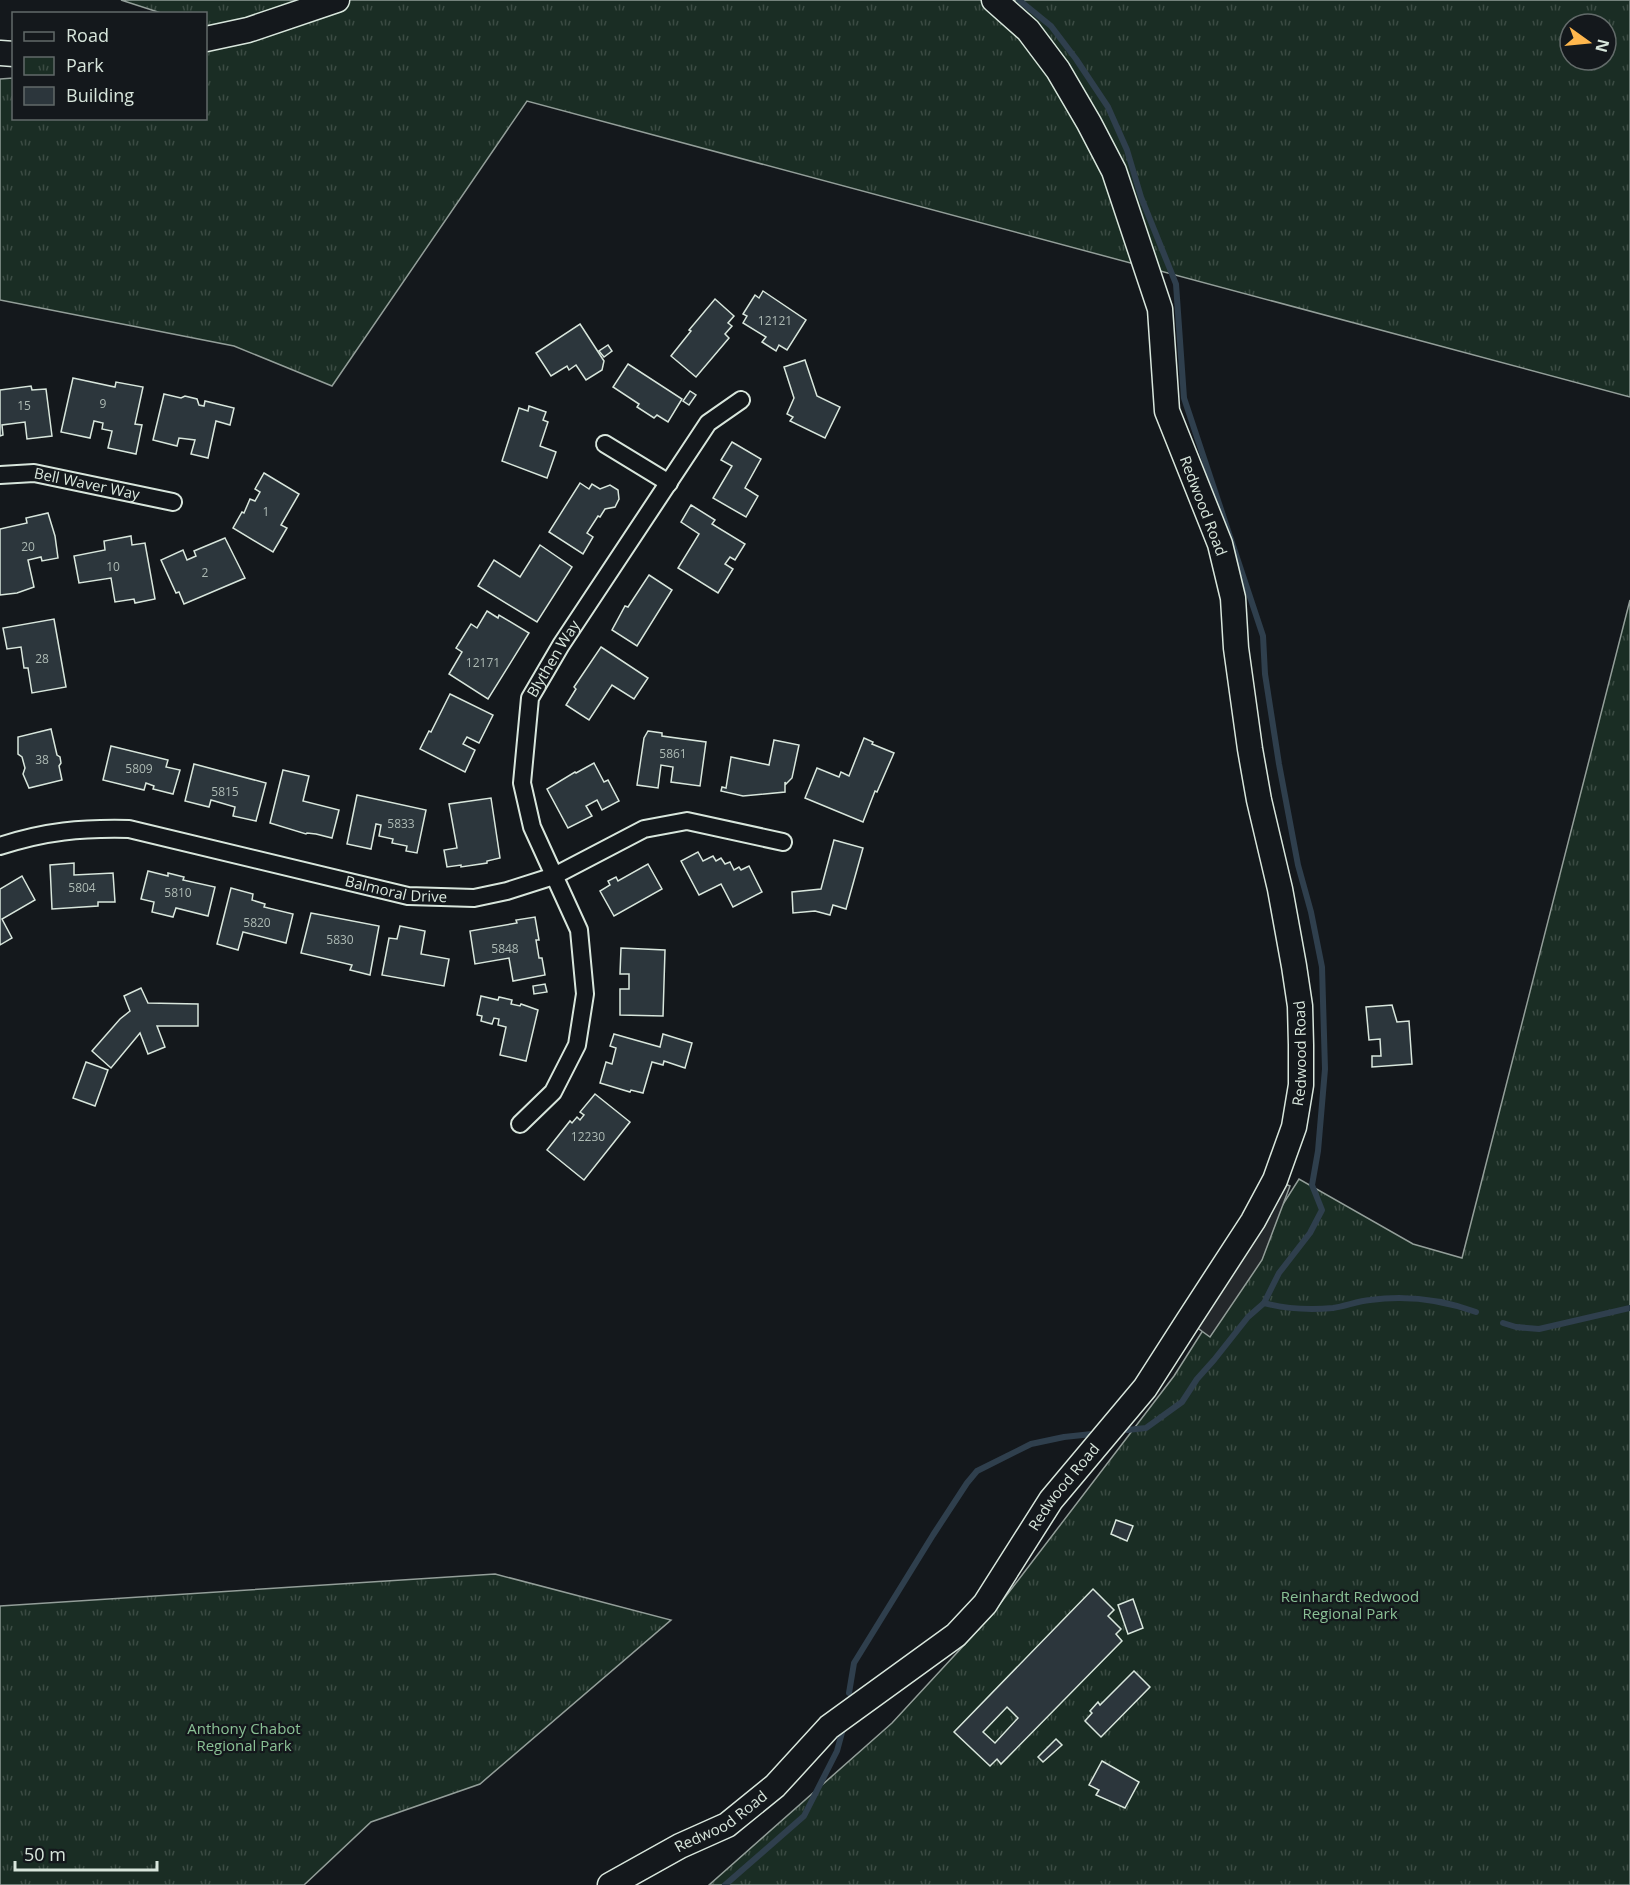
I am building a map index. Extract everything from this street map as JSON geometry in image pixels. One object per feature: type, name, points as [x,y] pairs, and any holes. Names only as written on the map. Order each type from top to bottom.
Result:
[{"type":"main road","points":[[207,39],[248,30],[337,0]]},
{"type":"main road","name":"Redwood Road","points":[[610,1885],[680,1846],[727,1825],[775,1786],[829,1727],[956,1635],[985,1604],[1052,1500],[1145,1388],[1195,1311],[1253,1221],[1275,1180],[1294,1127],[1301,1085],[1300,1006],[1296,976],[1250,748],[1236,648],[1233,598],[1220,544],[1167,411],[1160,309],[1114,171],[1089,123],[1058,70],[1028,30],[994,0]]},
{"type":"street","name":"Blythen Way","points":[[520,1124],[553,1092],[577,1045],[585,994],[579,930],[532,827],[522,783],[530,698],[561,645],[708,423],[741,400]]},
{"type":"street","points":[[606,444],[669,483]]},
{"type":"street","name":"Bell Waver Way","points":[[0,476],[34,473],[173,502]]},
{"type":"street","name":"Balmoral Drive","points":[[0,846],[33,835],[84,828],[129,829],[408,896],[444,899],[474,898],[507,891],[554,876],[644,829],[687,821],[783,842]]},
{"type":"green space","points":[[121,0],[1630,0],[1630,397],[527,101],[332,386],[234,346],[0,300],[0,79],[12,78],[12,120],[207,120],[207,12],[158,12]]},
{"type":"green space","name":"Reinhardt Redwood Regional Park","points":[[1630,600],[1630,1885],[709,1885],[892,1723],[990,1617],[1174,1376],[1299,1179],[1413,1244],[1462,1258]]},
{"type":"green space","name":"Anthony Chabot Regional Park","points":[[495,1574],[671,1620],[480,1784],[371,1822],[304,1885],[0,1885],[0,1606]]},
{"type":"shaded area","points":[[1275,1180],[1290,1186],[1262,1260],[1210,1337],[1188,1321]]},
{"type":"building","points":[[763,291],[806,320],[787,350],[779,345],[776,351],[762,342],[766,337],[743,323],[747,316],[743,314],[755,295],[759,298]]},
{"type":"building","points":[[715,299],[734,316],[728,323],[732,326],[725,334],[729,338],[696,377],[671,356]]},
{"type":"building","points":[[580,324],[604,361],[602,370],[586,380],[576,365],[569,370],[567,366],[551,376],[536,353]]},
{"type":"building","points":[[608,345],[612,351],[604,357],[599,351]]},
{"type":"building","points":[[805,360],[817,396],[840,407],[825,438],[790,421],[793,417],[787,414],[794,398],[784,367]]},
{"type":"building","points":[[628,364],[682,399],[668,422],[657,415],[654,418],[637,407],[639,404],[613,387]]},
{"type":"building","points":[[73,378],[115,387],[116,382],[143,387],[135,424],[142,425],[136,454],[108,448],[112,431],[102,429],[103,423],[94,421],[90,438],[61,432]]},
{"type":"building","points":[[31,386],[32,390],[46,389],[52,436],[27,439],[25,422],[2,425],[3,435],[0,436],[0,390]]},
{"type":"building","points":[[690,391],[696,395],[689,405],[683,401]]},
{"type":"building","points":[[164,394],[197,399],[199,405],[204,406],[205,401],[234,408],[230,425],[216,421],[208,458],[191,454],[195,440],[179,438],[177,446],[153,440]]},
{"type":"building","points":[[529,406],[546,412],[543,420],[548,422],[540,446],[556,452],[547,478],[502,461],[519,408],[528,411]]},
{"type":"building","points":[[732,442],[761,459],[745,488],[758,496],[746,517],[713,498],[732,466],[721,460]]},
{"type":"building","points":[[264,473],[299,494],[281,525],[287,528],[273,552],[233,528],[242,512],[244,513],[250,499],[255,501],[260,492],[255,489]]},
{"type":"building","points":[[580,483],[589,489],[592,484],[600,489],[610,485],[618,490],[619,499],[615,507],[605,509],[600,517],[598,516],[587,533],[593,537],[583,554],[549,532]]},
{"type":"building","points":[[691,505],[715,520],[712,524],[745,544],[735,560],[730,557],[725,564],[733,569],[718,593],[678,568],[699,534],[681,522]]},
{"type":"building","points":[[48,513],[55,536],[58,558],[42,561],[41,557],[28,560],[34,587],[17,593],[0,595],[0,529],[27,523],[26,518]]},
{"type":"building","points":[[131,536],[132,545],[145,543],[155,599],[135,603],[134,599],[115,602],[111,578],[79,583],[74,556],[105,550],[104,541]]},
{"type":"building","points":[[225,538],[245,578],[184,604],[179,592],[176,593],[161,560],[183,550],[187,560],[196,556],[194,551]]},
{"type":"building","points":[[540,545],[572,567],[537,622],[478,586],[494,560],[520,577]]},
{"type":"building","points":[[649,575],[672,590],[637,646],[612,630],[625,606],[628,607]]},
{"type":"building","points":[[487,611],[498,618],[499,615],[529,633],[488,699],[449,674],[462,652],[456,648],[471,624],[477,628]]},
{"type":"building","points":[[54,619],[66,687],[32,693],[28,668],[24,668],[21,647],[7,649],[3,628]]},
{"type":"building","points":[[601,647],[648,678],[634,699],[612,685],[589,720],[566,705],[576,689],[574,687]]},
{"type":"building","points":[[450,694],[493,715],[479,743],[467,737],[463,744],[475,750],[465,772],[420,749]]},
{"type":"building","points":[[51,729],[57,755],[60,757],[62,780],[29,788],[23,774],[25,768],[22,757],[18,754],[18,737]]},
{"type":"building","points":[[648,731],[662,733],[662,736],[706,742],[700,786],[671,782],[673,767],[661,765],[658,788],[637,785],[644,738]]},
{"type":"building","points":[[864,738],[894,753],[863,822],[805,798],[817,768],[839,777],[841,772],[849,776]]},
{"type":"building","points":[[774,740],[799,745],[792,778],[786,784],[785,782],[785,792],[743,796],[721,791],[722,787],[726,788],[731,757],[769,765]]},
{"type":"building","points":[[111,746],[168,760],[166,767],[180,770],[173,794],[153,789],[154,786],[146,783],[144,790],[103,780]]},
{"type":"building","points":[[594,763],[604,782],[608,780],[619,801],[602,810],[597,800],[586,806],[592,816],[568,828],[547,789]]},
{"type":"building","points":[[194,764],[266,783],[256,821],[233,816],[235,807],[211,800],[209,807],[185,801]]},
{"type":"building","points":[[283,770],[309,776],[303,801],[339,810],[332,838],[306,834],[270,823]]},
{"type":"building","points":[[357,795],[426,810],[417,853],[406,851],[407,846],[392,843],[393,839],[379,836],[381,825],[376,824],[371,849],[347,844]]},
{"type":"building","points":[[491,798],[500,858],[487,861],[487,863],[447,867],[444,850],[457,848],[449,804]]},
{"type":"building","points":[[834,840],[863,848],[846,909],[833,905],[830,915],[815,911],[793,913],[792,892],[821,889]]},
{"type":"building","points":[[698,852],[703,861],[713,856],[716,861],[721,858],[725,864],[730,862],[734,870],[739,867],[741,870],[749,866],[762,892],[733,907],[721,884],[699,895],[681,861]]},
{"type":"building","points":[[74,863],[74,875],[113,873],[115,902],[98,902],[98,906],[52,909],[50,865]]},
{"type":"building","points":[[648,864],[662,889],[614,916],[600,891],[610,885],[608,881],[616,877],[618,881]]},
{"type":"building","points":[[148,871],[168,876],[168,873],[184,877],[183,880],[215,887],[208,916],[176,908],[173,917],[152,912],[154,902],[141,899]]},
{"type":"building","points":[[22,876],[35,900],[2,919],[12,938],[0,945],[0,889]]},
{"type":"building","points":[[231,888],[253,894],[252,900],[265,904],[264,907],[293,914],[286,943],[243,932],[238,950],[217,944]]},
{"type":"building","points":[[311,913],[379,926],[370,975],[350,970],[352,965],[301,953]]},
{"type":"building","points":[[535,917],[539,958],[542,958],[545,975],[513,981],[509,958],[475,964],[470,931],[517,923],[516,920]]},
{"type":"building","points":[[400,926],[425,931],[421,954],[449,959],[444,986],[382,975],[389,938],[397,939]]},
{"type":"building","points":[[621,948],[665,950],[663,1016],[620,1015],[620,989],[629,989],[629,974],[620,974]]},
{"type":"building","points":[[545,984],[547,992],[534,994],[533,986]]},
{"type":"building","points":[[141,988],[148,1003],[198,1004],[198,1026],[157,1026],[165,1047],[148,1054],[140,1033],[111,1068],[92,1051],[130,1011],[124,996]]},
{"type":"building","points":[[481,996],[512,1000],[511,1004],[520,1006],[521,1004],[538,1010],[526,1061],[500,1055],[506,1027],[498,1025],[499,1019],[494,1018],[492,1024],[481,1021],[482,1016],[477,1015]]},
{"type":"building","points":[[1392,1005],[1397,1022],[1409,1021],[1412,1064],[1372,1067],[1372,1056],[1381,1056],[1380,1039],[1369,1040],[1366,1007]]},
{"type":"building","points":[[614,1034],[660,1047],[663,1034],[692,1043],[685,1068],[664,1061],[663,1065],[652,1062],[643,1093],[631,1090],[630,1092],[600,1083],[606,1062],[612,1064],[616,1048],[610,1046]]},
{"type":"building","points":[[86,1062],[108,1070],[95,1106],[73,1098]]},
{"type":"building","points":[[595,1094],[630,1122],[584,1180],[547,1150],[570,1121],[572,1123],[577,1117],[580,1120],[584,1115],[580,1112]]},
{"type":"building","points":[[1116,1520],[1133,1526],[1127,1541],[1111,1534]]},
{"type":"building","points":[[1093,1589],[1114,1610],[1108,1616],[1121,1629],[1116,1634],[1122,1641],[1001,1764],[997,1759],[990,1766],[954,1732]],"holes":[[[1007,1707],[1018,1718],[995,1743],[983,1732]]]},
{"type":"building","points":[[1133,1599],[1143,1628],[1128,1634],[1118,1605]]},
{"type":"building","points":[[1134,1671],[1150,1687],[1101,1737],[1085,1721],[1092,1713],[1090,1711],[1098,1702],[1100,1705]]},
{"type":"building","points":[[1056,1739],[1062,1745],[1043,1762],[1038,1757]]},
{"type":"building","points":[[1102,1761],[1139,1782],[1125,1808],[1096,1795],[1099,1790],[1089,1785]]},
{"type":"waterway","points":[[1019,0],[1051,26],[1108,107],[1127,150],[1141,197],[1176,284],[1184,398],[1263,636],[1265,674],[1279,764],[1298,865],[1311,912],[1322,967],[1325,1069],[1318,1151],[1312,1185],[1322,1210],[1310,1233],[1279,1273],[1264,1303],[1248,1317],[1197,1379],[1182,1402],[1146,1428],[1127,1430]]},
{"type":"waterway","points":[[1264,1303],[1289,1308],[1316,1309],[1333,1308],[1361,1301],[1411,1298],[1451,1304],[1476,1312]]},
{"type":"waterway","points":[[1503,1323],[1516,1327],[1539,1329],[1630,1308]]},
{"type":"waterway","points":[[849,1693],[854,1663],[933,1535],[977,1471],[1031,1444],[1092,1434]]},
{"type":"waterway","points":[[725,1885],[804,1816],[837,1751],[844,1725]]}]
